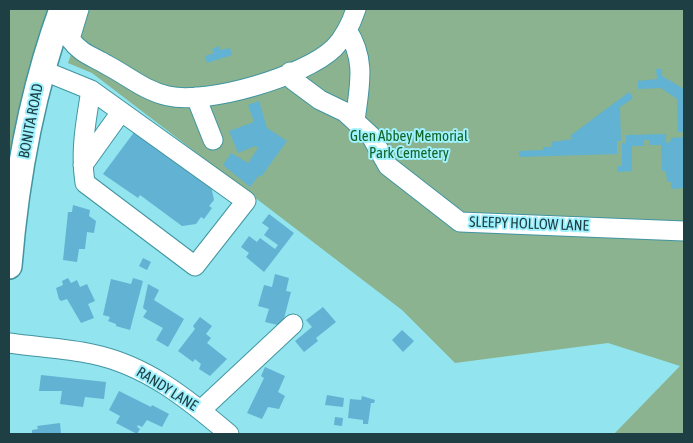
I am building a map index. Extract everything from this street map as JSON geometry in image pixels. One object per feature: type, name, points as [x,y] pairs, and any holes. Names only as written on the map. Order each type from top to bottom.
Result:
[{"type":"main road","name":"BONITA ROAD","points":[[9,266],[26,141],[42,70],[62,9]]},
{"type":"street","points":[[79,9],[70,39],[79,51],[108,65],[137,84],[169,96],[196,97],[240,91],[309,65],[333,50],[347,30],[356,9]]},
{"type":"street","points":[[347,30],[356,45],[361,63],[355,121]]},
{"type":"street","points":[[42,70],[91,90],[246,200],[195,266],[86,183],[82,165],[84,133],[91,90]]},
{"type":"street","name":"SLEEPY HOLLOW LANE","points":[[290,72],[293,80],[320,100],[345,112],[370,136],[388,166],[460,222],[684,231]]},
{"type":"street","points":[[196,97],[213,140]]},
{"type":"street","points":[[82,165],[121,112]]},
{"type":"street","points":[[201,410],[293,324]]},
{"type":"street","name":"RANDY LANE","points":[[9,344],[93,354],[145,371],[201,410],[229,434]]},
{"type":"green space","points":[[9,9],[61,9],[9,271]]},
{"type":"green space","name":"Glen Abbey Memorial Park Cemetery","points":[[87,9],[684,9],[684,434],[614,434],[680,366],[608,343],[455,363],[402,310],[92,73],[68,63]]},
{"type":"building","points":[[219,46],[220,50],[230,48],[232,55],[207,63],[205,56],[214,53],[212,49]]},
{"type":"building","points":[[656,69],[662,69],[662,76],[684,89],[684,132],[678,132],[677,99],[661,88],[638,89],[638,81],[657,79]]},
{"type":"building","points":[[629,92],[633,98],[620,107],[621,141],[617,141],[617,154],[519,157],[519,151],[543,150],[543,147],[551,147],[552,142],[573,139],[570,136]]},
{"type":"building","points":[[259,101],[267,128],[287,141],[261,177],[259,175],[250,187],[223,165],[231,153],[248,163],[258,148],[255,146],[238,153],[229,131],[254,122],[248,105]]},
{"type":"building","points":[[135,131],[211,186],[214,200],[209,206],[212,208],[204,219],[201,217],[196,224],[182,226],[140,195],[138,198],[103,174]]},
{"type":"building","points":[[666,134],[666,143],[670,142],[671,138],[684,137],[684,188],[671,189],[671,182],[667,182],[666,171],[662,171],[661,145],[649,145],[649,140],[644,140],[644,146],[632,146],[632,171],[617,172],[617,166],[622,166],[622,143],[626,143],[626,135]]},
{"type":"building","points":[[73,205],[90,210],[89,216],[96,221],[94,233],[87,232],[85,249],[79,249],[77,262],[63,260],[68,212],[72,212]]},
{"type":"building","points":[[269,214],[294,233],[264,272],[246,257],[249,253],[241,247],[249,236],[257,242],[260,238],[275,249],[278,245],[264,235],[269,228],[262,223]]},
{"type":"building","points":[[143,258],[151,262],[147,270],[139,266]]},
{"type":"building","points":[[275,274],[289,278],[286,291],[291,292],[282,326],[265,322],[269,309],[258,306],[264,285],[272,287]]},
{"type":"building","points":[[68,278],[71,283],[77,280],[80,287],[87,284],[95,301],[88,304],[94,318],[81,323],[67,299],[61,301],[59,299],[56,288],[63,285],[62,281]]},
{"type":"building","points":[[133,278],[143,281],[130,330],[116,326],[116,324],[108,321],[110,317],[103,315],[111,279],[131,284]]},
{"type":"building","points":[[148,284],[159,290],[154,300],[184,319],[168,347],[156,340],[163,328],[143,317],[147,311],[143,308]]},
{"type":"building","points":[[323,307],[336,322],[316,338],[318,341],[304,352],[295,341],[312,327],[306,320]]},
{"type":"building","points":[[200,317],[212,326],[206,334],[211,338],[207,343],[227,359],[210,376],[199,369],[201,364],[195,359],[193,362],[178,351],[195,329],[193,326]]},
{"type":"building","points":[[402,330],[414,341],[403,352],[392,340]]},
{"type":"building","points":[[265,367],[285,376],[278,392],[285,396],[279,409],[268,407],[262,419],[247,413],[264,378],[261,376]]},
{"type":"building","points":[[41,375],[106,382],[104,399],[85,397],[83,407],[60,404],[62,391],[39,391]]},
{"type":"building","points":[[119,391],[169,414],[162,427],[147,420],[142,427],[138,425],[137,427],[140,429],[137,434],[116,423],[120,416],[109,410]]},
{"type":"building","points":[[327,395],[344,398],[343,407],[325,405]]},
{"type":"building","points":[[362,396],[375,400],[374,403],[371,403],[368,424],[363,424],[363,420],[348,418],[350,399],[361,400]]},
{"type":"building","points":[[335,417],[343,418],[342,426],[334,425]]},
{"type":"building","points":[[60,423],[61,434],[32,434],[32,430],[38,429],[37,426]]}]
